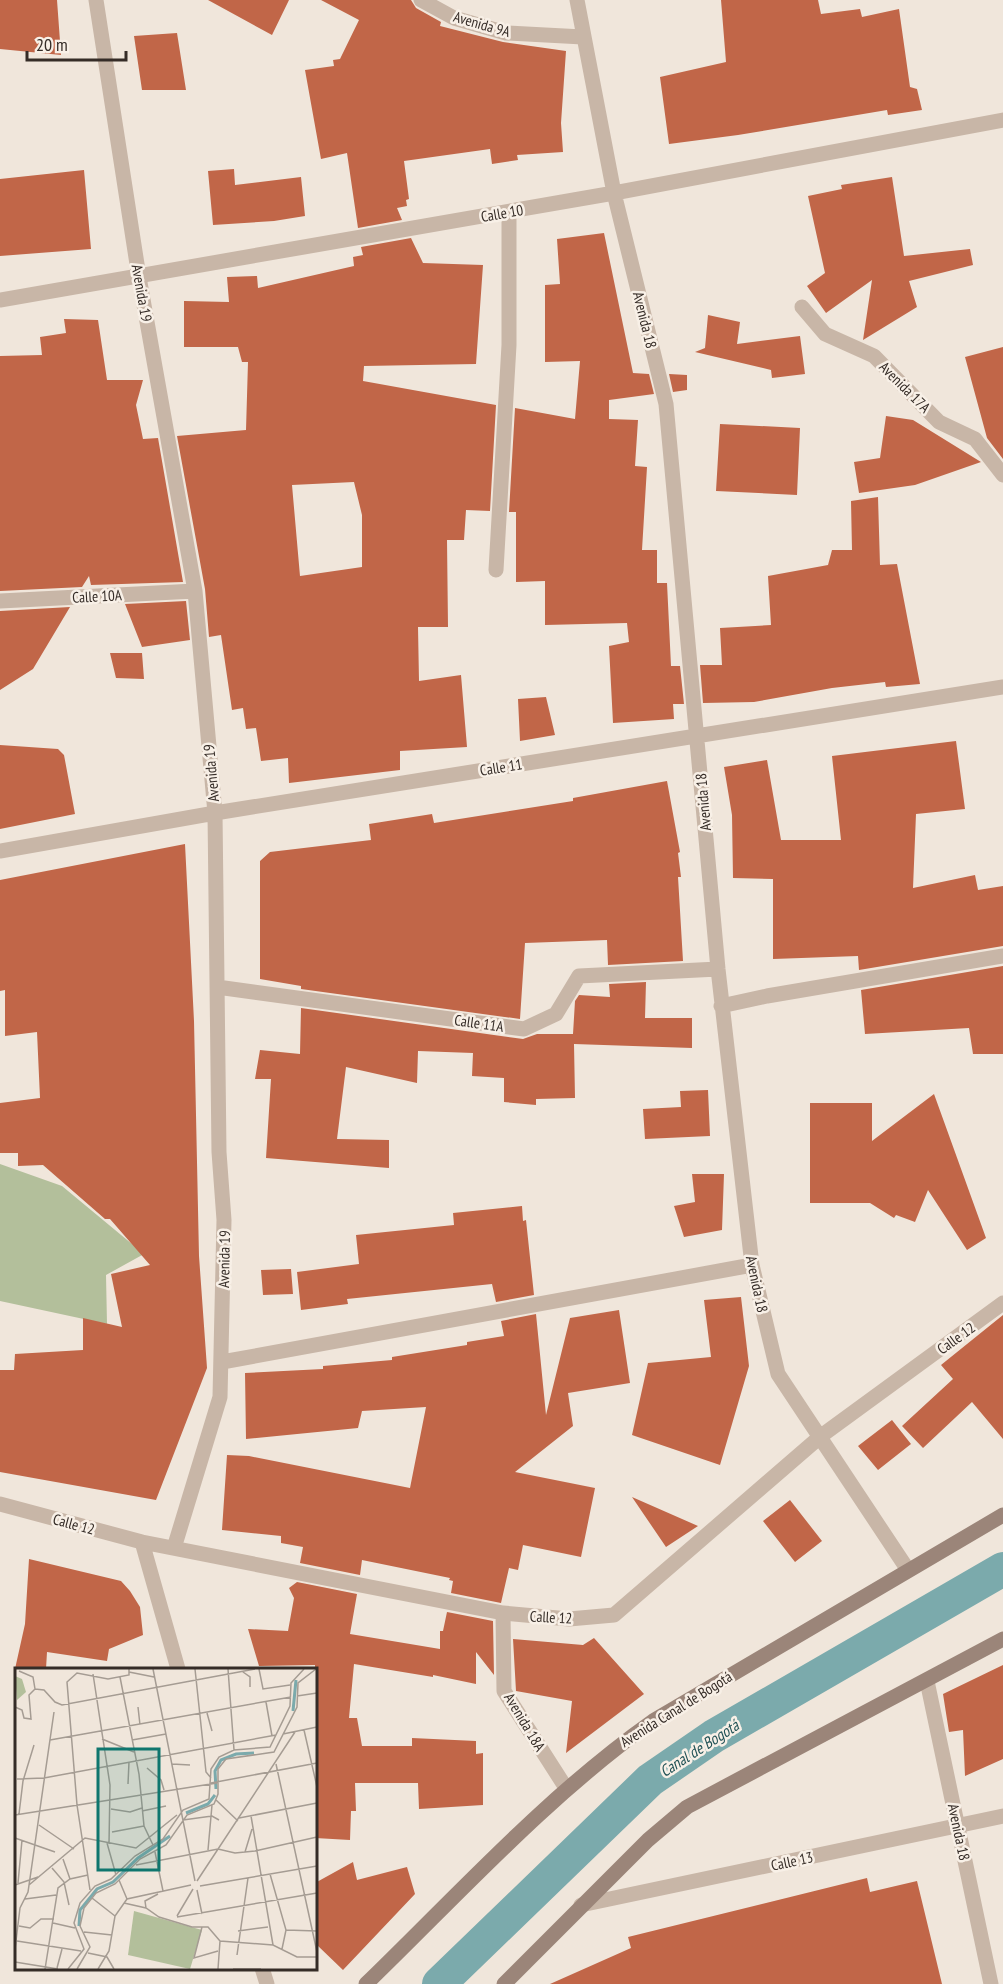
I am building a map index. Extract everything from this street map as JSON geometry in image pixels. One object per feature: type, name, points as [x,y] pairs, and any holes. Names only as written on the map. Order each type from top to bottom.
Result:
[{"type":"main road","name":"Avenida Canal de Bogotá","points":[[366,1984],[566,1788],[652,1720],[1003,1515]]},
{"type":"main road","points":[[504,1984],[648,1840],[687,1807],[1003,1639]]},
{"type":"street","name":"Avenida 19","points":[[96,0],[139,277],[195,591],[215,813],[219,1152],[224,1220],[222,1362],[220,1397],[174,1548]]},
{"type":"street","name":"Avenida 9A","points":[[420,0],[454,18],[506,33],[583,37]]},
{"type":"street","name":"Avenida 18","points":[[577,0],[614,193],[666,404],[717,969],[752,1265],[778,1374],[908,1570]]},
{"type":"street","name":"Calle 10","points":[[0,300],[509,212],[1003,120]]},
{"type":"street","points":[[496,570],[509,345],[509,212]]},
{"type":"street","name":"Avenida 17A","points":[[802,307],[825,334],[874,356],[939,422],[975,439],[1003,475]]},
{"type":"street","name":"Calle 10A","points":[[0,601],[195,591]]},
{"type":"street","name":"Calle 11","points":[[0,851],[215,813],[1003,687]]},
{"type":"street","points":[[721,1006],[767,996],[1003,956]]},
{"type":"street","name":"Calle 11A","points":[[217,987],[524,1029],[556,1014],[579,976],[717,969]]},
{"type":"street","points":[[222,1362],[752,1265]]},
{"type":"street","name":"Calle 12","points":[[0,1504],[142,1542],[503,1613],[570,1619],[614,1615],[821,1436],[1003,1303]]},
{"type":"street","points":[[142,1542],[178,1668]]},
{"type":"street","name":"Avenida 18A","points":[[503,1613],[504,1691],[566,1788]]},
{"type":"street","name":"Avenida 18","points":[[927,1681],[991,1984]]},
{"type":"street","name":"Calle 13","points":[[581,1905],[1003,1816]]},
{"type":"street","points":[[262,1969],[267,1984]]},
{"type":"green space","points":[[0,1164],[62,1186],[144,1254],[106,1275],[107,1324],[0,1301]]},
{"type":"building","points":[[0,0],[57,0],[61,55],[0,49]]},
{"type":"building","points":[[208,0],[289,0],[272,35]]},
{"type":"building","points":[[321,0],[411,0],[416,8],[441,22],[440,26],[503,42],[566,51],[561,123],[563,152],[517,155],[518,160],[492,164],[490,149],[404,161],[409,199],[406,200],[407,206],[397,208],[402,220],[358,228],[347,153],[321,159],[305,70],[334,66],[333,60],[340,59],[359,20]]},
{"type":"building","points":[[721,0],[818,0],[821,14],[860,9],[862,17],[899,9],[910,87],[917,89],[922,110],[888,115],[887,110],[669,144],[660,77],[726,62]]},
{"type":"building","points":[[177,33],[186,90],[142,90],[134,36]]},
{"type":"building","points":[[234,169],[235,185],[301,177],[305,216],[274,221],[213,225],[208,171]]},
{"type":"building","points":[[84,170],[91,249],[0,256],[0,179]]},
{"type":"building","points":[[892,177],[904,256],[970,249],[973,265],[909,281],[917,307],[863,340],[872,280],[826,313],[807,286],[825,273],[808,196],[842,189],[841,185]]},
{"type":"building","points":[[604,233],[633,373],[649,374],[654,394],[609,400],[609,419],[638,420],[635,466],[647,467],[642,550],[657,550],[657,583],[667,583],[671,666],[680,666],[684,704],[673,704],[674,719],[613,723],[609,646],[629,642],[627,623],[545,625],[545,581],[516,582],[516,512],[509,512],[515,408],[575,419],[580,361],[545,362],[545,285],[560,284],[557,239]]},
{"type":"building","points":[[411,238],[423,263],[483,265],[476,364],[364,366],[363,381],[496,405],[490,511],[466,510],[464,540],[447,540],[448,627],[418,627],[419,681],[461,675],[467,747],[400,751],[400,770],[289,783],[288,758],[261,761],[256,728],[246,729],[243,708],[232,710],[221,635],[209,637],[205,589],[177,436],[246,430],[248,362],[242,362],[238,347],[184,347],[184,301],[229,302],[227,277],[257,276],[258,288],[354,266],[353,257],[363,255],[361,247]],"holes":[[[354,482],[362,515],[362,567],[300,576],[292,485]]]},
{"type":"building","points":[[708,315],[740,322],[737,344],[800,336],[805,374],[772,378],[771,370],[695,352],[705,348]]},
{"type":"building","points":[[64,319],[98,320],[107,380],[143,380],[136,405],[143,439],[158,438],[183,582],[91,585],[89,576],[82,587],[0,591],[0,356],[42,355],[40,337],[66,333]]},
{"type":"building","points":[[1003,347],[1003,459],[987,438],[965,357]]},
{"type":"building","points":[[669,374],[687,375],[687,390],[673,392]]},
{"type":"building","points":[[886,416],[913,420],[981,462],[915,485],[859,493],[854,462],[880,458]]},
{"type":"building","points":[[720,424],[800,428],[797,495],[716,491]]},
{"type":"building","points":[[878,497],[880,565],[897,564],[920,684],[886,687],[885,682],[832,688],[754,702],[703,703],[700,665],[722,665],[720,628],[771,625],[768,576],[828,565],[832,550],[852,550],[851,501]]},
{"type":"building","points":[[186,601],[190,640],[142,647],[125,604]]},
{"type":"building","points":[[70,607],[33,669],[0,690],[0,611]]},
{"type":"building","points":[[110,653],[142,653],[144,679],[116,678]]},
{"type":"building","points":[[546,697],[555,735],[520,741],[518,699]]},
{"type":"building","points":[[956,741],[965,809],[916,814],[913,888],[975,875],[978,890],[1003,886],[1003,946],[859,970],[858,956],[773,959],[773,879],[733,878],[732,815],[724,767],[767,760],[781,840],[841,840],[832,756]]},
{"type":"building","points":[[0,745],[58,749],[64,755],[75,814],[0,829]]},
{"type":"building","points":[[667,781],[680,852],[678,853],[681,877],[678,877],[683,961],[608,965],[607,940],[525,943],[520,1019],[301,989],[301,986],[260,979],[260,861],[270,852],[371,840],[369,824],[432,814],[434,823],[573,801],[573,798]]},
{"type":"building","points":[[185,844],[194,1021],[199,1256],[207,1368],[156,1500],[0,1472],[0,1370],[14,1370],[15,1354],[83,1350],[83,1318],[122,1327],[111,1274],[150,1265],[110,1219],[105,1219],[43,1165],[18,1166],[18,1153],[0,1153],[0,1103],[40,1098],[37,1032],[5,1036],[5,990],[0,991],[0,880]]},
{"type":"building","points":[[1003,966],[1003,1054],[973,1054],[969,1028],[865,1034],[861,990]]},
{"type":"building","points":[[646,982],[645,1018],[692,1018],[692,1048],[574,1044],[575,1098],[536,1099],[536,1105],[504,1102],[504,1078],[472,1076],[473,1053],[418,1051],[417,1083],[346,1067],[337,1139],[389,1140],[389,1168],[266,1158],[271,1079],[255,1079],[260,1050],[300,1054],[301,1008],[523,1039],[537,1034],[573,1034],[575,1001],[579,995],[610,997],[609,984]]},
{"type":"building","points":[[708,1090],[710,1136],[645,1139],[643,1109],[681,1107],[680,1091]]},
{"type":"building","points":[[934,1094],[986,1238],[967,1250],[928,1190],[915,1222],[896,1215],[894,1218],[870,1203],[810,1203],[810,1103],[872,1103],[872,1141]]},
{"type":"building","points":[[692,1174],[724,1174],[722,1230],[684,1237],[674,1206],[695,1202]]},
{"type":"building","points":[[522,1206],[523,1221],[526,1220],[534,1295],[496,1302],[492,1284],[347,1299],[348,1304],[301,1310],[297,1272],[359,1264],[356,1235],[454,1225],[453,1213]]},
{"type":"building","points":[[291,1269],[293,1294],[263,1295],[261,1270]]},
{"type":"building","points":[[741,1297],[749,1366],[720,1465],[632,1435],[648,1363],[711,1357],[704,1300]]},
{"type":"building","points":[[619,1310],[630,1383],[568,1393],[573,1426],[515,1472],[595,1488],[581,1557],[523,1545],[518,1570],[509,1568],[501,1603],[451,1593],[453,1581],[449,1580],[450,1578],[362,1560],[360,1575],[300,1563],[303,1547],[281,1543],[281,1536],[222,1530],[227,1455],[249,1456],[410,1488],[426,1407],[362,1411],[358,1428],[246,1439],[245,1373],[323,1369],[323,1366],[392,1360],[392,1357],[467,1345],[467,1342],[504,1336],[501,1321],[536,1314],[546,1415],[570,1318]]},
{"type":"building","points":[[1003,1315],[1003,1439],[972,1402],[923,1448],[902,1426],[953,1379],[941,1365]]},
{"type":"building","points":[[892,1420],[911,1444],[878,1470],[858,1446]]},
{"type":"building","points":[[632,1497],[698,1526],[666,1547]]},
{"type":"building","points":[[790,1500],[822,1541],[795,1562],[763,1521]]},
{"type":"building","points":[[29,1559],[121,1581],[140,1607],[143,1635],[109,1649],[107,1661],[47,1652],[46,1668],[15,1668],[25,1624]]},
{"type":"building","points":[[297,1582],[357,1594],[350,1634],[440,1649],[440,1631],[443,1631],[447,1612],[493,1621],[494,1675],[476,1652],[476,1684],[433,1675],[433,1677],[354,1664],[349,1718],[357,1718],[362,1746],[412,1746],[412,1738],[476,1741],[476,1754],[483,1753],[483,1805],[419,1809],[418,1783],[355,1783],[356,1811],[351,1811],[350,1840],[316,1838],[316,1668],[315,1665],[259,1666],[248,1629],[288,1631],[294,1598],[289,1588]]},
{"type":"building","points":[[594,1638],[644,1694],[566,1753],[572,1701],[516,1691],[513,1639],[583,1645]]},
{"type":"building","points":[[1003,1665],[1003,1759],[965,1776],[963,1730],[949,1732],[943,1694]]},
{"type":"building","points":[[353,1862],[357,1880],[407,1867],[415,1894],[343,1970],[317,1945],[316,1882]]},
{"type":"building","points":[[867,1878],[870,1892],[917,1881],[942,1984],[550,1984],[631,1948],[628,1937]]},
{"type":"waterway","name":"Canal de Bogotá","points":[[439,1984],[650,1780],[714,1736],[1003,1569]]}]
